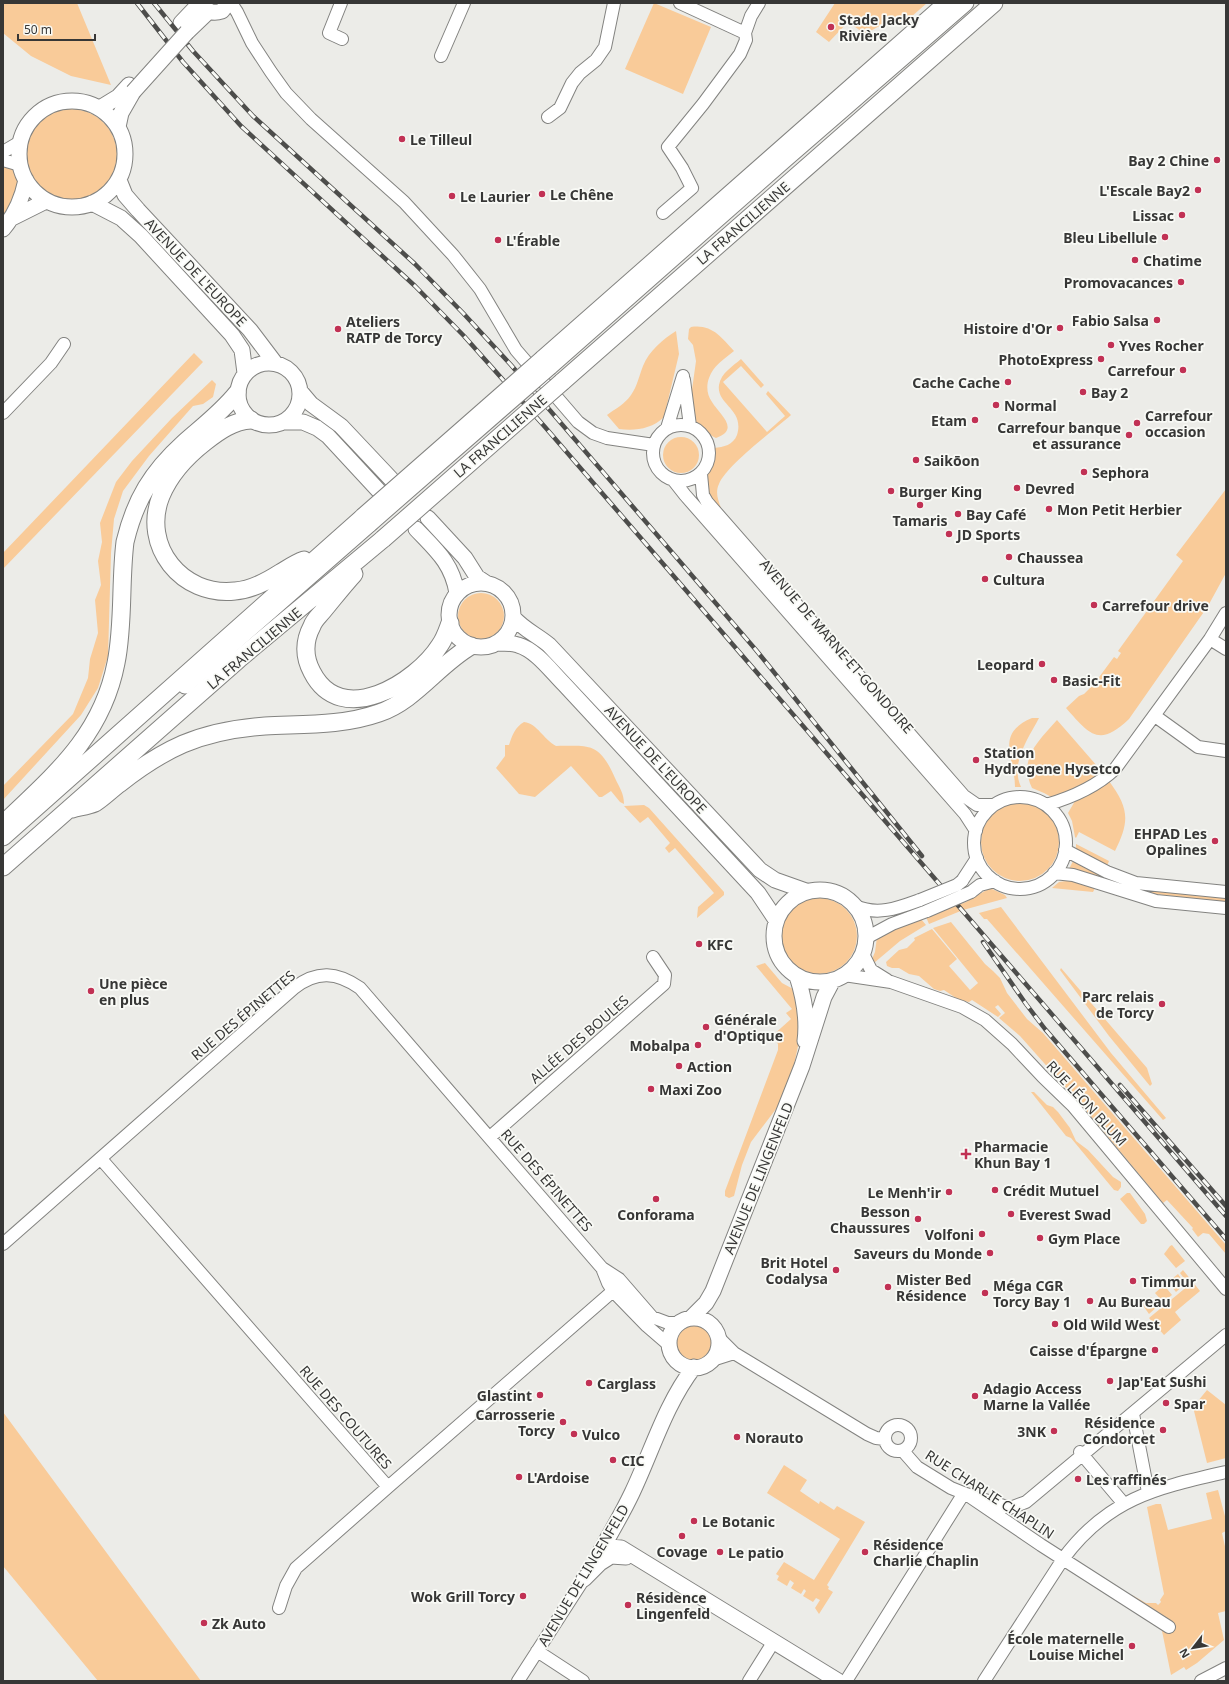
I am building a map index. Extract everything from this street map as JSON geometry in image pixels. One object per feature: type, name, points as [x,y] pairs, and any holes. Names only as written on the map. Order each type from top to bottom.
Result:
[{"type":"highway","name":"LA FRANCILIENNE","points":[[3,837],[318,557],[366,521],[546,363],[947,3]]},
{"type":"highway","name":"LA FRANCILIENNE","points":[[3,867],[239,660],[383,539],[994,3]]},
{"type":"highway","points":[[3,824],[65,763],[91,730],[99,716],[110,687],[116,663],[125,542],[129,523],[144,488],[161,466],[183,444],[223,409],[237,393]]},
{"type":"highway","points":[[251,420],[236,422],[218,432],[202,444],[181,464],[167,484],[161,496],[156,519],[157,534],[165,558],[181,576],[192,583],[215,591],[226,592],[255,586],[301,561],[318,557]]},
{"type":"highway","points":[[383,539],[312,624],[306,640],[306,653],[308,666],[315,678],[323,688],[344,698],[369,698],[379,695],[393,688],[404,680],[431,657],[440,646],[450,623]]},
{"type":"highway","points":[[68,810],[95,803],[134,772],[166,752],[207,736],[263,726],[349,722],[380,713],[405,699],[448,661],[471,646]]},
{"type":"main road","points":[[546,363],[966,3]]},
{"type":"main road","points":[[100,108],[131,89],[184,27],[215,6]]},
{"type":"main road","points":[[118,127],[121,113],[131,89]]},
{"type":"main road","points":[[72,100],[86,102],[100,108],[110,116],[118,127],[123,137],[125,153],[124,164],[119,180],[107,194],[92,203],[69,207],[54,204],[46,201],[35,192],[26,180],[20,165],[20,142],[22,134],[32,118],[43,108],[57,102],[72,100]]},
{"type":"main road","points":[[8,224],[23,193],[26,180]]},
{"type":"main road","name":"AVENUE DE L'EUROPE","points":[[119,180],[125,195],[250,330],[275,363],[286,368],[295,376],[300,391],[311,404],[341,426],[391,479]]},
{"type":"main road","points":[[8,224],[46,201]]},
{"type":"main road","name":"AVENUE DE L'EUROPE","points":[[92,203],[121,218],[141,236],[232,335],[242,350],[245,373]]},
{"type":"main road","points":[[275,363],[259,364],[245,373],[239,382],[237,393],[241,408],[251,420],[267,425],[283,422],[303,422],[317,428],[328,436],[378,490]]},
{"type":"main road","points":[[283,422],[291,416],[296,409],[300,400],[300,391]]},
{"type":"main road","points":[[428,518],[465,558],[477,577],[503,592],[511,604],[513,617],[509,632],[498,643]]},
{"type":"main road","points":[[130,724],[149,717],[366,521]]},
{"type":"main road","points":[[416,529],[446,562],[455,579],[458,593]]},
{"type":"main road","points":[[471,646],[458,637],[450,623],[449,610],[458,593],[471,585],[486,583]]},
{"type":"main road","name":"AVENUE DE L'EUROPE","points":[[513,617],[522,627],[537,635],[549,645],[760,870],[775,880],[806,891]]},
{"type":"main road","name":"AVENUE DE L'EUROPE","points":[[471,646],[488,647],[498,643],[517,644],[534,654],[564,684],[758,893],[776,920]]},
{"type":"main road","points":[[819,889],[833,891],[849,900],[856,906],[864,921],[866,938],[863,954],[855,966],[838,978],[814,982],[797,976],[786,967],[775,948],[774,934],[776,920],[788,902],[806,891],[819,889]]},
{"type":"main road","name":"AVENUE DE LINGENFELD","points":[[797,976],[807,1015],[802,1066]]},
{"type":"main road","name":"AVENUE DE LINGENFELD","points":[[685,1321],[706,1303],[713,1291],[802,1066],[824,997],[838,978]]},
{"type":"main road","name":"AVENUE DE LINGENFELD","points":[[713,1291],[716,1332]]},
{"type":"main road","points":[[704,1320],[716,1332],[718,1349],[712,1360],[701,1366],[688,1367],[678,1361],[670,1346],[671,1333],[685,1321],[704,1320]]},
{"type":"main road","name":"AVENUE DE LINGENFELD","points":[[672,1401],[678,1361]]},
{"type":"main road","name":"AVENUE DE LINGENFELD","points":[[602,1550],[632,1493],[672,1401],[694,1367]]},
{"type":"main road","points":[[614,1528],[615,1541],[621,1548],[838,1681]]},
{"type":"main road","points":[[614,1528],[636,1557]]},
{"type":"main road","points":[[602,1550],[610,1547],[621,1548]]},
{"type":"main road","points":[[584,1579],[600,1563],[611,1556],[636,1557]]},
{"type":"street","points":[[341,3],[329,33],[342,39]]},
{"type":"street","points":[[441,56],[464,3]]},
{"type":"street","points":[[548,117],[560,108],[572,83],[580,73],[596,60],[605,47],[614,3]]},
{"type":"street","points":[[680,3],[745,33]]},
{"type":"street","points":[[663,213],[692,188],[682,168],[668,147],[703,104],[740,54],[746,40],[745,33],[751,16],[759,3]]},
{"type":"street","points":[[215,6],[230,16],[247,34],[271,72],[298,106],[404,202],[461,264],[480,289],[516,350],[578,422],[594,433],[607,438],[654,445]]},
{"type":"street","points":[[3,152],[20,142]]},
{"type":"street","points":[[3,160],[20,165]]},
{"type":"street","points":[[3,413],[51,363],[64,344]]},
{"type":"street","points":[[667,428],[683,376],[690,426]]},
{"type":"street","points":[[674,425],[690,426],[698,430],[704,436],[710,452],[709,460],[701,474],[688,480],[674,481],[659,471],[654,463],[654,445],[661,433],[667,428],[674,425]]},
{"type":"street","name":"AVENUE DE MARNE-ET-GONDOIRE","points":[[701,474],[703,494],[707,502],[964,796],[977,805],[994,805]]},
{"type":"street","name":"AVENUE DE MARNE-ET-GONDOIRE","points":[[674,481],[964,814],[976,831]]},
{"type":"street","points":[[1046,805],[1073,796],[1103,779],[1115,769],[1210,639],[1226,613]]},
{"type":"street","points":[[1210,639],[1226,649]]},
{"type":"street","points":[[1155,716],[1198,747],[1226,751]]},
{"type":"street","points":[[1059,819],[1073,796]]},
{"type":"street","points":[[1020,797],[1036,800],[1046,805],[1059,819],[1065,837],[1065,850],[1061,863],[1054,873],[1039,885],[1027,888],[1007,886],[995,881],[984,871],[977,858],[974,844],[976,831],[983,816],[994,805],[1005,800],[1020,797]]},
{"type":"street","points":[[1065,850],[1107,872],[1136,883],[1226,892]]},
{"type":"street","points":[[856,906],[876,912],[898,908],[920,900],[957,885],[962,881],[977,858]]},
{"type":"street","points":[[1054,873],[1073,875],[1156,901],[1226,908]]},
{"type":"street","points":[[866,938],[892,924],[927,911],[971,892],[980,886],[995,881]]},
{"type":"street","name":"RUE LÉON BLUM","points":[[863,954],[871,970],[891,982],[962,1007],[975,1013],[997,1030],[1073,1106],[1226,1289]]},
{"type":"street","name":"ALLÉE DES BOULES","points":[[490,1137],[664,984],[665,975],[653,957]]},
{"type":"street","name":"RUE DES ÉPINETTES","points":[[3,1244],[294,988],[311,978],[322,975],[343,978],[360,988],[602,1268],[619,1279],[652,1317]]},
{"type":"street","name":"RUE LÉON BLUM","points":[[838,978],[891,982]]},
{"type":"street","name":"RUE DES COUTURES","points":[[101,1159],[388,1487],[614,1291]]},
{"type":"street","name":"RUE DES ÉPINETTES","points":[[602,1268],[608,1283],[614,1291],[647,1326],[670,1346]]},
{"type":"street","points":[[614,1291],[620,1289],[645,1314],[652,1317],[668,1323],[685,1321]]},
{"type":"street","points":[[716,1332],[734,1353],[867,1434],[876,1438],[885,1439]]},
{"type":"street","points":[[846,1681],[965,1494],[1010,1508],[1031,1498],[1226,1335]]},
{"type":"street","points":[[712,1360],[734,1353]]},
{"type":"street","points":[[1133,1414],[1148,1492]]},
{"type":"street","points":[[896,1425],[904,1426],[910,1432],[911,1439],[908,1447],[903,1451],[895,1451],[886,1443],[885,1439],[886,1432],[892,1426],[896,1425]]},
{"type":"street","name":"RUE CHARLIE CHAPLIN","points":[[903,1451],[917,1467],[951,1488],[965,1494],[1063,1559],[1169,1626]]},
{"type":"street","points":[[1082,1454],[1124,1504]]},
{"type":"street","points":[[984,1681],[1063,1559],[1093,1525],[1124,1504],[1148,1492],[1226,1472]]},
{"type":"street","points":[[279,1608],[286,1586],[296,1568],[388,1487]]},
{"type":"street","name":"AVENUE DE LINGENFELD","points":[[518,1681],[602,1550]]},
{"type":"street","points":[[749,1681],[774,1641]]},
{"type":"street","points":[[537,1651],[583,1681]]},
{"type":"street","points":[[1201,1681],[1226,1668]]},
{"type":"shaded area","points":[[3,3],[77,3],[111,85],[71,76],[31,56],[3,33]]},
{"type":"shaded area","points":[[654,3],[711,27],[683,94],[625,69]]},
{"type":"shaded area","points":[[835,3],[927,3],[903,24],[885,23],[865,34],[848,22],[829,42],[816,32]]},
{"type":"shaded area","points":[[71,109],[89,112],[104,122],[114,137],[117,155],[114,173],[104,188],[89,198],[71,201],[53,198],[38,188],[28,173],[25,155],[28,137],[38,122],[53,112]]},
{"type":"shaded area","points":[[3,163],[12,166],[16,174],[17,188],[14,199],[3,218]]},
{"type":"shaded area","points":[[691,327],[705,328],[716,333],[734,351],[716,366],[708,381],[709,396],[728,426],[727,430],[723,434],[716,438],[695,421],[691,397],[696,361],[693,345],[688,339],[689,329]]},
{"type":"shaded area","points":[[676,331],[679,354],[664,417],[649,427],[631,430],[619,429],[607,415],[629,398],[635,388],[643,366],[649,355],[661,342]]},
{"type":"shaded area","points":[[194,353],[203,362],[3,569],[3,553]]},
{"type":"shaded area","points":[[741,359],[764,385],[761,388],[741,366],[723,382],[767,432],[785,416],[766,394],[768,391],[791,415],[751,448],[731,467],[724,476],[717,490],[720,509],[708,495],[706,478],[713,464],[714,448],[731,443],[737,435],[738,426],[734,413],[719,392],[719,385],[725,373]]},
{"type":"shaded area","points":[[212,380],[216,384],[213,397],[203,404],[193,406],[149,456],[123,491],[114,519],[111,553],[108,656],[98,688],[81,715],[3,800],[3,786],[73,714],[88,678],[90,659],[98,633],[95,600],[101,585],[98,561],[102,542],[100,523],[116,482],[132,461],[172,418]]},
{"type":"shaded area","points":[[685,437],[694,442],[698,448],[698,462],[694,468],[685,473],[677,473],[668,468],[664,462],[663,451],[668,442],[674,438]]},
{"type":"shaded area","points":[[1226,489],[1226,573],[1208,606],[1129,719],[1119,728],[1110,733],[1102,735],[1088,731],[1066,708],[1094,684],[1114,657],[1117,659],[1121,653],[1118,651],[1183,561],[1176,555]]},
{"type":"shaded area","points":[[481,593],[494,597],[500,603],[504,616],[500,629],[494,635],[481,639],[468,635],[462,629],[458,616],[462,603],[468,597]]},
{"type":"shaded area","points":[[1032,718],[1039,718],[1019,760],[1018,778],[1021,787],[1015,787],[1009,748],[1010,739],[1013,731],[1020,724]]},
{"type":"shaded area","points":[[1057,720],[1104,774],[1055,799],[1032,788],[1028,777],[1027,768],[1032,751],[1037,743]]},
{"type":"shaded area","points":[[524,722],[529,723],[537,729],[547,740],[556,746],[592,748],[598,752],[609,766],[622,793],[624,804],[620,802],[611,791],[602,797],[599,797],[571,766],[535,797],[519,794],[496,768],[505,756],[505,745],[509,745],[516,729]]},
{"type":"shaded area","points":[[1109,781],[1124,807],[1125,815],[1123,831],[1115,851],[1079,832],[1076,838],[1072,821],[1068,813],[1075,801]]},
{"type":"shaded area","points":[[1020,803],[1035,806],[1042,810],[1052,820],[1056,827],[1059,842],[1056,857],[1052,864],[1042,874],[1035,878],[1020,881],[1005,878],[998,874],[988,864],[984,857],[981,842],[984,827],[988,820],[998,810],[1005,806]]},
{"type":"shaded area","points":[[644,805],[649,808],[724,892],[724,895],[697,918],[698,907],[714,893],[675,848],[669,853],[665,848],[670,843],[648,817],[640,823],[624,806]]},
{"type":"shaded area","points":[[1076,844],[1109,861],[1107,866],[1076,850]]},
{"type":"shaded area","points":[[1073,861],[1102,876],[1099,880],[1069,869]]},
{"type":"shaded area","points":[[1107,878],[1226,898],[1226,902],[1137,892],[1105,882]]},
{"type":"shaded area","points":[[1080,881],[1096,886],[1093,892],[1052,888],[1059,882]]},
{"type":"shaded area","points":[[990,888],[1005,895],[1007,898],[963,910],[929,924],[926,917],[966,902]]},
{"type":"shaded area","points":[[812,898],[826,898],[840,904],[851,915],[857,929],[857,943],[854,951],[846,963],[840,968],[826,974],[812,974],[798,968],[787,957],[781,943],[781,929],[787,915],[798,904]]},
{"type":"shaded area","points":[[1001,907],[1111,1053],[1166,1118],[1163,1120],[987,919],[984,919],[979,913]]},
{"type":"shaded area","points":[[921,919],[926,925],[900,941],[874,963],[872,959],[875,952],[877,937]]},
{"type":"shaded area","points":[[951,922],[985,964],[1000,978],[1007,993],[1027,1019],[1043,1033],[1226,1245],[1226,1254],[1209,1234],[1203,1233],[1198,1237],[1192,1229],[1193,1228],[1167,1200],[1163,1203],[1084,1108],[1020,1036],[999,1018],[1005,1013],[998,1005],[995,1007],[1001,1014],[998,1017],[972,1000],[969,1002],[959,1000],[944,990],[940,991],[934,989],[919,976],[909,974],[899,968],[887,966],[886,962],[899,950],[907,948],[915,940],[914,938],[932,929],[957,959],[949,966],[970,990],[978,983],[933,928]]},
{"type":"shaded area","points":[[765,963],[782,983],[795,990],[801,1032],[794,1065],[779,1105],[751,1142],[742,1165],[734,1196],[729,1198],[725,1196],[725,1191],[778,1050],[778,1044],[772,1036],[791,1019],[786,1013],[792,1009],[756,966]]},
{"type":"shaded area","points":[[1061,968],[1147,1068],[1152,1084],[1150,1086],[1109,1036],[1060,970]]},
{"type":"shaded area","points":[[1031,1092],[1034,1092],[1047,1105],[1053,1107],[1058,1112],[1070,1128],[1076,1141],[1088,1150],[1113,1177],[1121,1182],[1121,1187],[1118,1191],[1114,1190],[1071,1138],[1066,1136]]},
{"type":"shaded area","points":[[1127,1193],[1130,1193],[1145,1214],[1147,1221],[1144,1224],[1141,1224],[1120,1199]]},
{"type":"shaded area","points":[[1172,1245],[1185,1261],[1176,1268],[1164,1254]]},
{"type":"shaded area","points":[[1183,1270],[1200,1291],[1175,1312],[1181,1320],[1164,1335],[1149,1318],[1189,1285],[1180,1273]]},
{"type":"shaded area","points":[[1178,1274],[1185,1284],[1176,1292],[1168,1282]]},
{"type":"shaded area","points":[[1164,1285],[1172,1295],[1163,1302],[1155,1293]]},
{"type":"shaded area","points":[[1151,1297],[1158,1306],[1149,1314],[1142,1304]]},
{"type":"shaded area","points":[[698,1324],[707,1329],[711,1335],[711,1349],[707,1355],[698,1360],[690,1360],[681,1355],[677,1349],[676,1338],[681,1329],[687,1325]]},
{"type":"shaded area","points":[[1207,1390],[1226,1405],[1226,1458],[1207,1463],[1193,1407]]},
{"type":"shaded area","points":[[3,1412],[201,1681],[98,1681],[3,1566]]},
{"type":"shaded area","points":[[784,1465],[807,1480],[800,1491],[819,1504],[820,1501],[834,1510],[837,1506],[865,1522],[827,1585],[829,1587],[828,1589],[833,1592],[819,1614],[815,1608],[820,1600],[816,1598],[813,1602],[803,1596],[806,1591],[804,1589],[801,1594],[791,1588],[794,1583],[790,1580],[787,1586],[777,1580],[779,1576],[776,1574],[784,1562],[814,1580],[840,1539],[767,1493]]},
{"type":"shaded area","points":[[1218,1490],[1226,1520],[1226,1531],[1222,1533],[1226,1551],[1226,1611],[1218,1613],[1224,1640],[1197,1663],[1186,1670],[1184,1667],[1171,1675],[1163,1630],[1125,1605],[1132,1595],[1146,1603],[1156,1603],[1158,1605],[1164,1594],[1147,1507],[1161,1504],[1168,1530],[1212,1519],[1206,1493]]},
{"type":"railway","points":[[137,3],[183,62],[241,126],[415,286],[464,336],[545,427],[1226,1216]]},
{"type":"railway","points":[[154,3],[193,51],[253,116],[415,264],[511,365],[756,650],[922,856]]},
{"type":"railway","points":[[983,942],[1045,1029],[1226,1239]]},
{"type":"railway","points":[[1120,1085],[1226,1206]]},
{"type":"place","name":"Stade Jacky Rivière","points":[[831,27]]},
{"type":"place","name":"Le Tilleul","points":[[402,139]]},
{"type":"place","name":"Bay 2 Chine","points":[[1217,160]]},
{"type":"place","name":"L'Escale Bay2","points":[[1198,190]]},
{"type":"place","name":"Le Chêne","points":[[542,194]]},
{"type":"place","name":"Le Laurier","points":[[452,196]]},
{"type":"place","name":"Lissac","points":[[1182,215]]},
{"type":"place","name":"Bleu Libellule","points":[[1165,237]]},
{"type":"place","name":"L'Érable","points":[[498,240]]},
{"type":"place","name":"Chatime","points":[[1135,260]]},
{"type":"place","name":"Promovacances","points":[[1181,282]]},
{"type":"place","name":"Fabio Salsa","points":[[1157,320]]},
{"type":"place","name":"Histoire d'Or","points":[[1060,328]]},
{"type":"place","name":"Ateliers RATP de Torcy","points":[[338,329]]},
{"type":"place","name":"Yves Rocher","points":[[1111,345]]},
{"type":"place","name":"PhotoExpress","points":[[1101,359]]},
{"type":"place","name":"Carrefour","points":[[1183,370]]},
{"type":"place","name":"Cache Cache","points":[[1008,382]]},
{"type":"place","name":"Bay 2","points":[[1083,392]]},
{"type":"place","name":"Normal","points":[[996,405]]},
{"type":"place","name":"Etam","points":[[975,420]]},
{"type":"place","name":"Carrefour occasion","points":[[1137,423]]},
{"type":"place","name":"Carrefour banque et assurance","points":[[1129,435]]},
{"type":"place","name":"Saikōon","points":[[916,460]]},
{"type":"place","name":"Sephora","points":[[1084,472]]},
{"type":"place","name":"Devred","points":[[1017,488]]},
{"type":"place","name":"Burger King","points":[[891,491]]},
{"type":"place","name":"Tamaris","points":[[920,505]]},
{"type":"place","name":"Mon Petit Herbier","points":[[1049,509]]},
{"type":"place","name":"Bay Café","points":[[958,514]]},
{"type":"place","name":"JD Sports","points":[[949,534]]},
{"type":"place","name":"Chaussea","points":[[1009,557]]},
{"type":"place","name":"Cultura","points":[[985,579]]},
{"type":"place","name":"Carrefour drive","points":[[1094,605]]},
{"type":"place","name":"Leopard","points":[[1042,664]]},
{"type":"place","name":"Basic-Fit","points":[[1054,680]]},
{"type":"place","name":"Station Hydrogene Hysetco","points":[[976,760]]},
{"type":"place","name":"EHPAD Les Opalines","points":[[1215,841]]},
{"type":"place","name":"KFC","points":[[699,944]]},
{"type":"place","name":"Une pièce en plus","points":[[91,991]]},
{"type":"place","name":"Parc relais de Torcy","points":[[1162,1004]]},
{"type":"place","name":"Générale d'Optique","points":[[706,1027]]},
{"type":"place","name":"Mobalpa","points":[[698,1045]]},
{"type":"place","name":"Action","points":[[679,1066]]},
{"type":"place","name":"Maxi Zoo","points":[[651,1089]]},
{"type":"place","name":"Pharmacie Khun Bay 1","points":[[966,1154]]},
{"type":"place","name":"Crédit Mutuel","points":[[995,1190]]},
{"type":"place","name":"Le Menh'ir","points":[[949,1192]]},
{"type":"place","name":"Conforama","points":[[656,1199]]},
{"type":"place","name":"Everest Swad","points":[[1011,1214]]},
{"type":"place","name":"Besson Chaussures","points":[[918,1219]]},
{"type":"place","name":"Volfoni","points":[[982,1234]]},
{"type":"place","name":"Gym Place","points":[[1040,1238]]},
{"type":"place","name":"Saveurs du Monde","points":[[990,1253]]},
{"type":"place","name":"Brit Hotel Codalysa","points":[[836,1270]]},
{"type":"place","name":"Timmur","points":[[1133,1281]]},
{"type":"place","name":"Mister Bed Résidence","points":[[888,1287]]},
{"type":"place","name":"Méga CGR Torcy Bay 1","points":[[985,1293]]},
{"type":"place","name":"Au Bureau","points":[[1090,1301]]},
{"type":"place","name":"Old Wild West","points":[[1055,1324]]},
{"type":"place","name":"Caisse d'Épargne","points":[[1155,1350]]},
{"type":"place","name":"Jap'Eat Sushi","points":[[1110,1381]]},
{"type":"place","name":"Carglass","points":[[589,1383]]},
{"type":"place","name":"Glastint","points":[[540,1395]]},
{"type":"place","name":"Adagio Access Marne la Vallée","points":[[975,1396]]},
{"type":"place","name":"Spar","points":[[1166,1403]]},
{"type":"place","name":"Carrosserie Torcy","points":[[563,1422]]},
{"type":"place","name":"Résidence Condorcet","points":[[1163,1430]]},
{"type":"place","name":"3NK","points":[[1054,1431]]},
{"type":"place","name":"Vulco","points":[[574,1434]]},
{"type":"place","name":"Norauto","points":[[737,1437]]},
{"type":"place","name":"CIC","points":[[613,1460]]},
{"type":"place","name":"L'Ardoise","points":[[519,1477]]},
{"type":"place","name":"Les raffinés","points":[[1078,1479]]},
{"type":"place","name":"Le Botanic","points":[[694,1521]]},
{"type":"place","name":"Covage","points":[[682,1536]]},
{"type":"place","name":"Le patio","points":[[720,1552]]},
{"type":"place","name":"Résidence Charlie Chaplin","points":[[865,1552]]},
{"type":"place","name":"Wok Grill Torcy","points":[[523,1596]]},
{"type":"place","name":"Résidence Lingenfeld","points":[[628,1605]]},
{"type":"place","name":"Zk Auto","points":[[204,1623]]},
{"type":"place","name":"École maternelle Louise Michel","points":[[1132,1646]]}]
